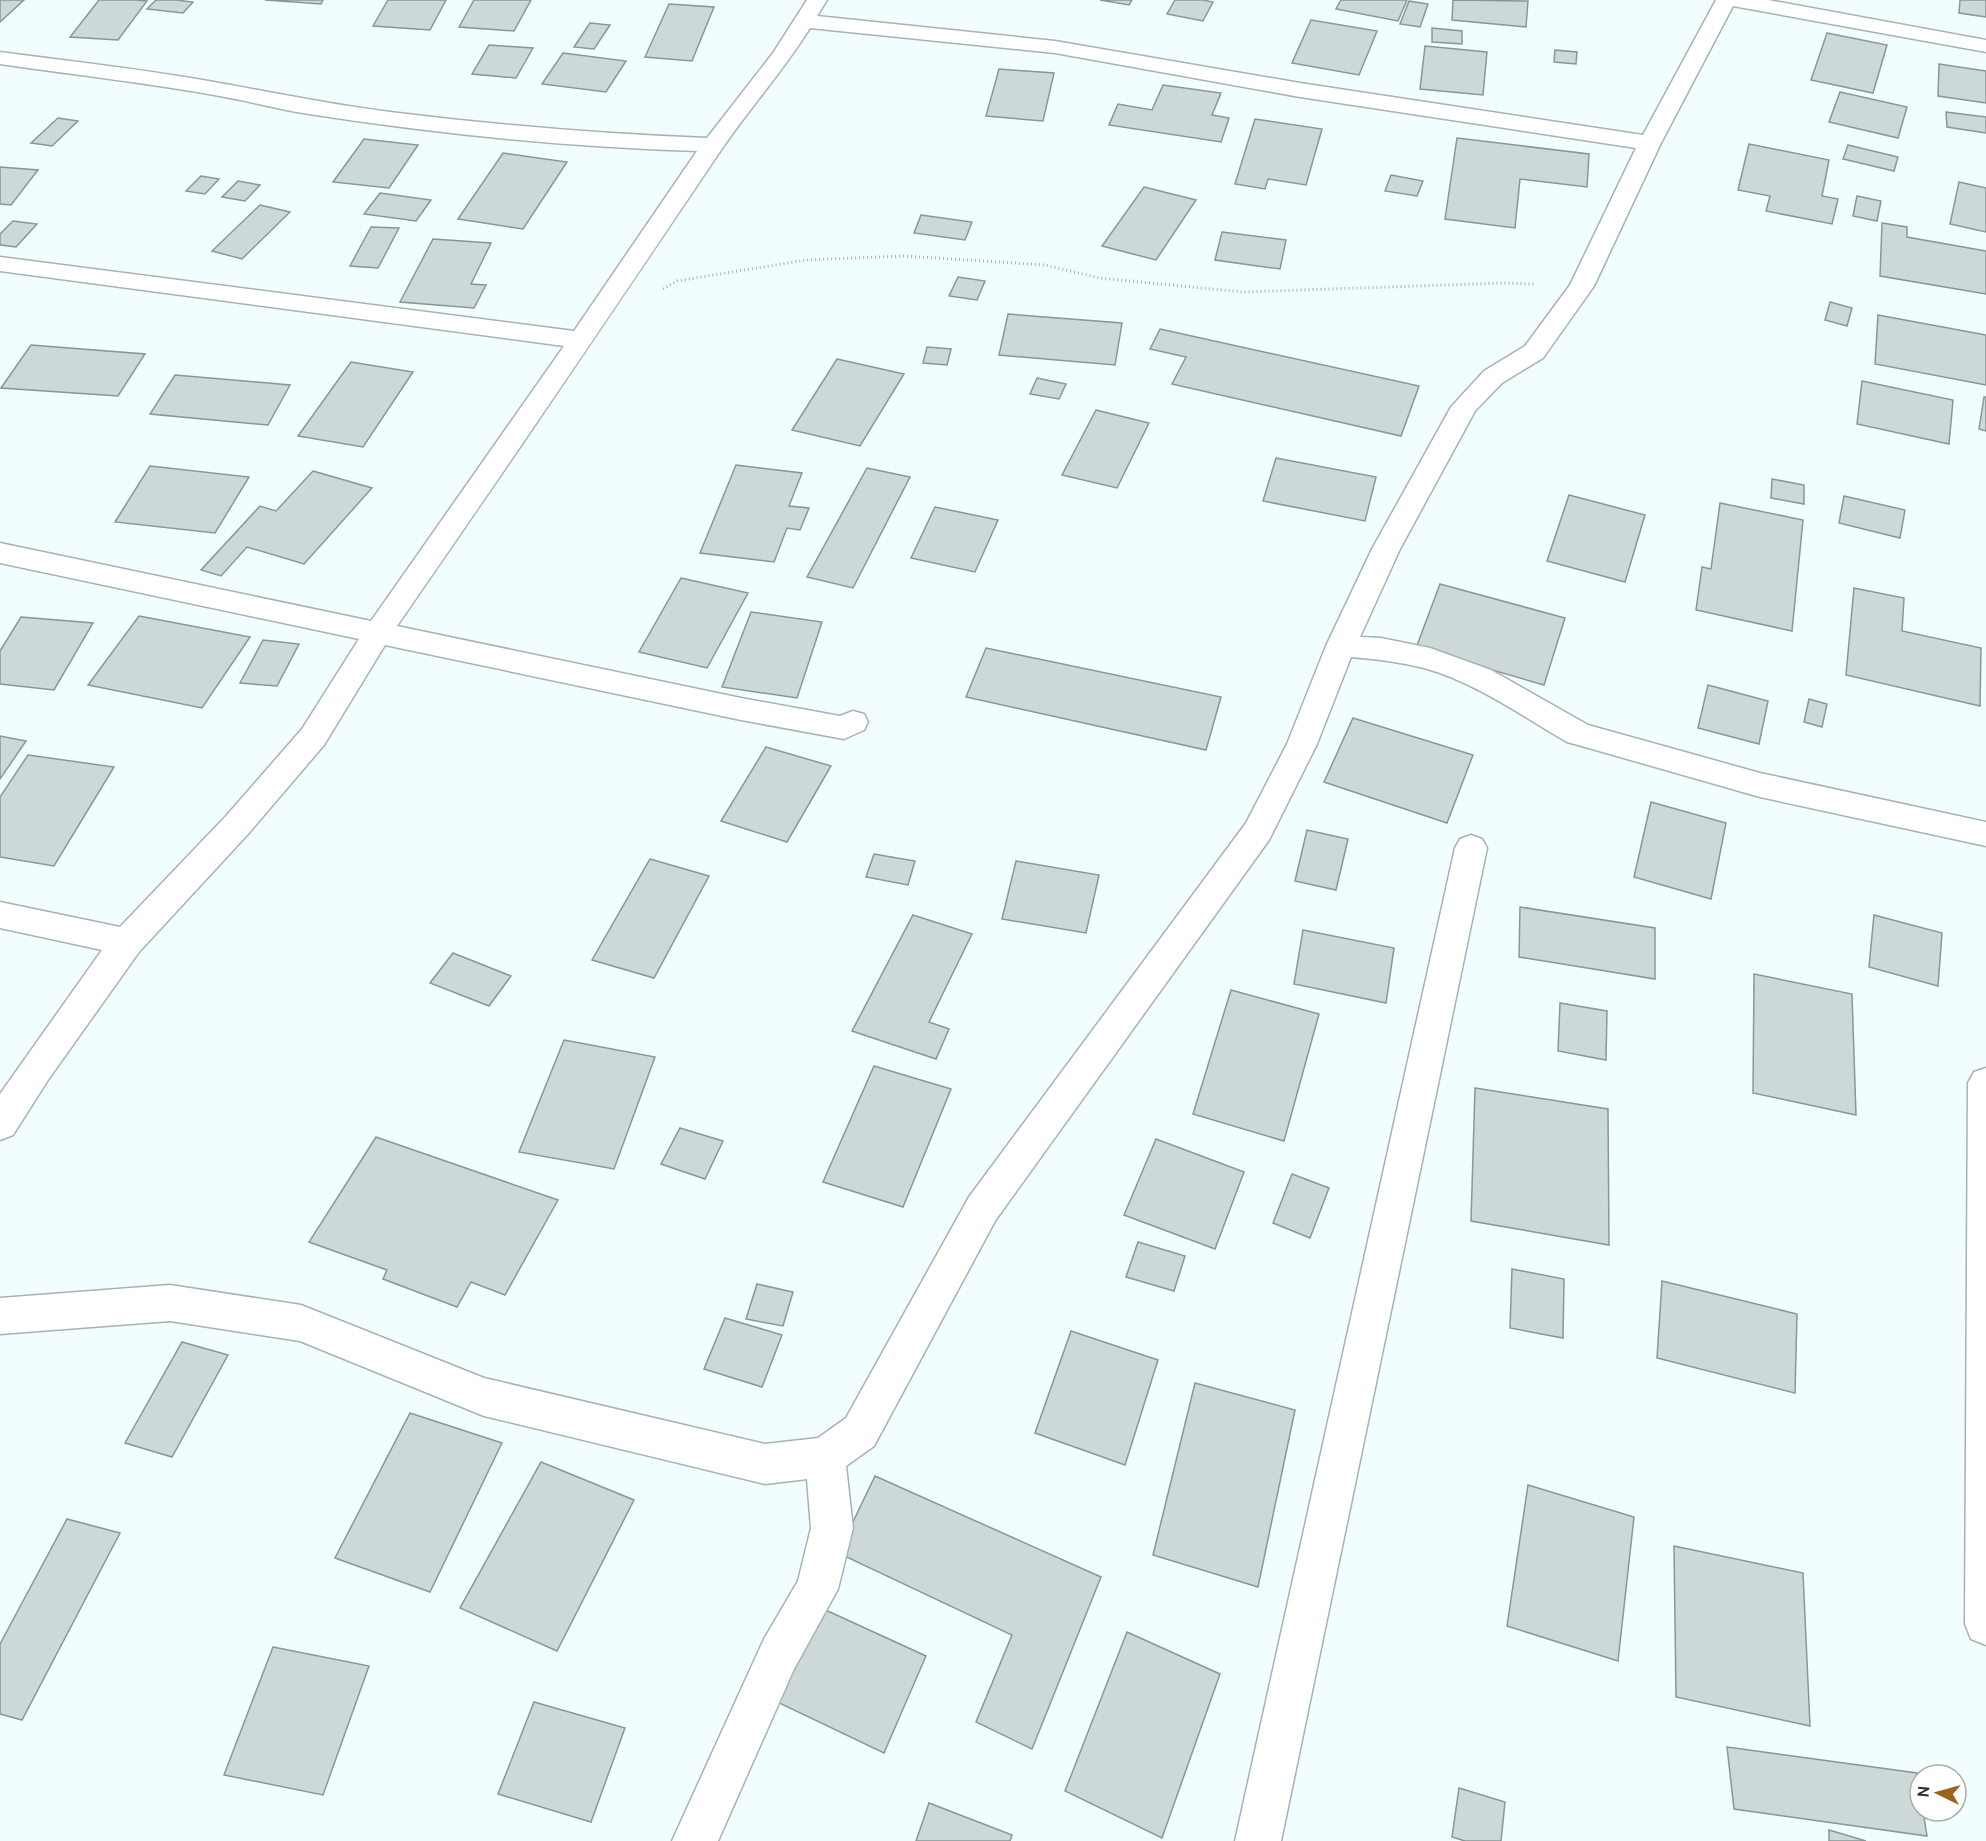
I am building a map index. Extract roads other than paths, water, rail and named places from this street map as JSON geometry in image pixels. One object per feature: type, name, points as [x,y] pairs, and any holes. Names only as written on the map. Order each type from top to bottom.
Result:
[{"type":"street","points":[[0,1316],[170,1303],[301,1323],[484,1397],[765,1464],[825,1457],[860,1432],[982,1209],[1258,831],[1302,744],[1341,646],[1386,549],[1464,407],[1493,377],[1534,352],[1582,286],[1650,143],[1726,0]]},
{"type":"street","points":[[1733,0],[1769,3],[1986,46]]},
{"type":"street","points":[[0,1124],[36,1069],[128,942],[237,825],[313,737],[378,632],[713,145],[782,56],[811,10],[1055,47],[1300,90],[1650,143]]},
{"type":"street","points":[[0,58],[225,90],[306,107],[390,119],[601,141],[713,145]]},
{"type":"street","points":[[0,264],[580,340]]},
{"type":"street","points":[[0,553],[752,711],[844,728],[853,722]]},
{"type":"street","points":[[1341,646],[1381,650],[1430,659],[1479,678],[1578,734],[1760,785],[1986,834]]},
{"type":"street","points":[[1258,1841],[1471,848]]},
{"type":"street","points":[[0,915],[128,942]]},
{"type":"street","points":[[1986,1083],[1986,1624]]},
{"type":"street","points":[[695,1841],[779,1654],[817,1589],[832,1528],[825,1457]]}]
